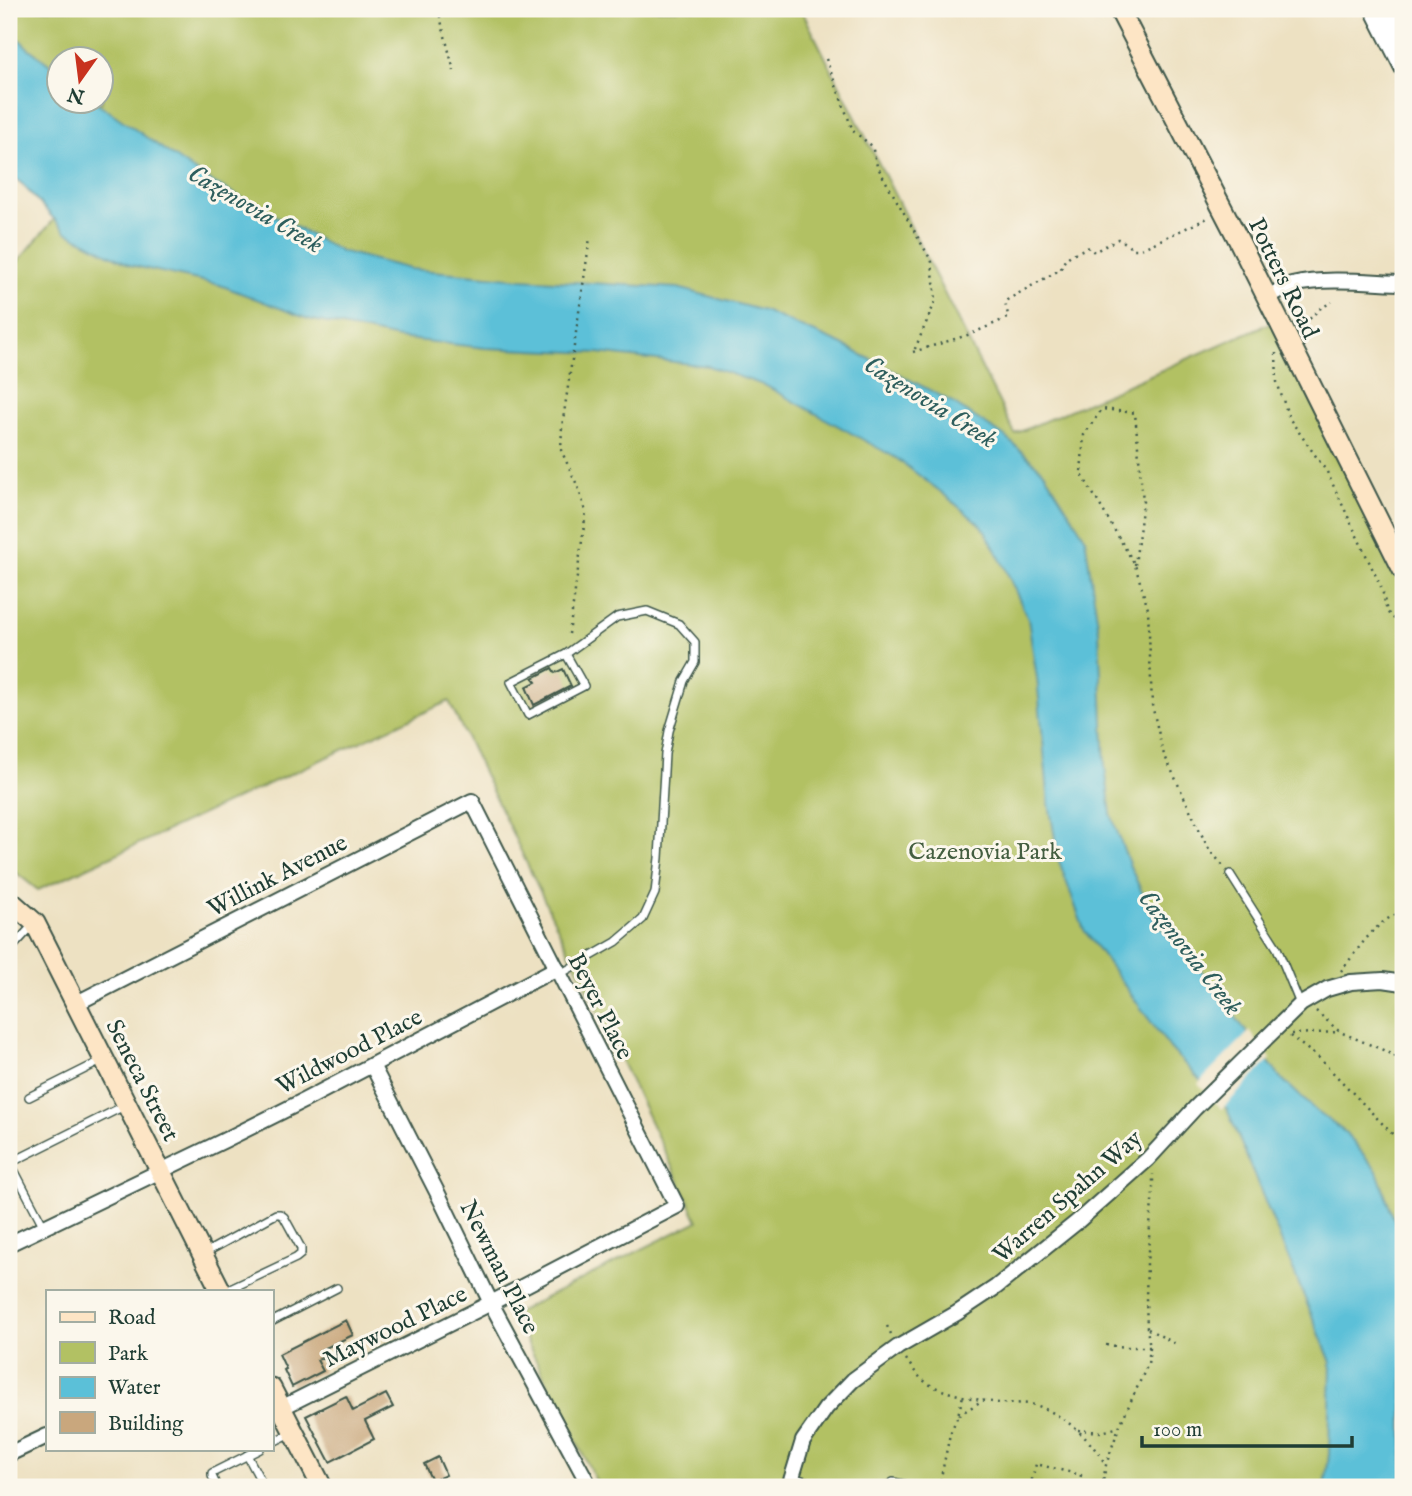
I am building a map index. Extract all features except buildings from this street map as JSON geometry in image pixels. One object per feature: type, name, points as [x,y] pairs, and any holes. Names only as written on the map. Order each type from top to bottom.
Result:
[{"type":"street","name":"Potters Road","points":[[1119,9],[1403,570]]},
{"type":"street","points":[[1373,9],[1401,51]]},
{"type":"street","points":[[1386,9],[1401,51],[1403,69]]},
{"type":"street","points":[[1267,297],[1290,286],[1310,283],[1403,283]]},
{"type":"street","name":"Willink Avenue","points":[[76,1003],[472,801],[485,827]]},
{"type":"street","name":"Beyer Place","points":[[485,827],[677,1206]]},
{"type":"street","name":"Seneca Street","points":[[9,900],[35,923],[202,1254],[223,1290]]},
{"type":"street","name":"Wildwood Place","points":[[9,1244],[225,1140],[558,971]]},
{"type":"street","name":"Warren Spahn Way","points":[[790,1482],[803,1441],[826,1408],[853,1380],[898,1347],[996,1287],[1037,1256],[1144,1162],[1301,1004],[1327,989],[1351,982],[1383,980],[1403,983]]},
{"type":"street","name":"Newman Place","points":[[372,1065],[491,1303],[590,1487]]},
{"type":"street","name":"Maywood Place","points":[[281,1408],[677,1206]]},
{"type":"street","points":[[273,1392],[321,1487]]},
{"type":"street","points":[[9,1454],[46,1436]]},
{"type":"lane","name":"Wildwood Place","points":[[558,971],[616,942],[643,919],[654,893],[659,858],[665,754],[684,681],[695,662],[695,642],[679,624],[647,611],[617,617],[566,654]]},
{"type":"lane","points":[[566,654],[584,686],[528,715],[511,682],[566,654]]},
{"type":"lane","points":[[1230,874],[1277,948],[1301,1004]]},
{"type":"lane","points":[[9,951],[35,923]]},
{"type":"lane","points":[[29,1097],[105,1059]]},
{"type":"lane","points":[[44,1227],[12,1162],[128,1104]]},
{"type":"lane","points":[[202,1254],[269,1217],[280,1214],[284,1217],[301,1248],[301,1254],[226,1290]]},
{"type":"lane","points":[[273,1321],[337,1288]]},
{"type":"lane","points":[[273,1442],[293,1432]]},
{"type":"lane","points":[[217,1487],[212,1473],[258,1450]]},
{"type":"lane","points":[[247,1455],[264,1487]]},
{"type":"lane","points":[[790,1482],[825,1487]]},
{"type":"lane","points":[[886,1487],[893,1482],[916,1487]]},
{"type":"path","points":[[438,9],[454,71]]},
{"type":"path","points":[[826,59],[853,131],[872,146],[877,166],[932,262],[936,300],[913,352],[971,334],[1007,318],[1004,302],[1060,269],[1066,258],[1089,247],[1094,252],[1118,239],[1132,249],[1141,248],[1212,216]]},
{"type":"path","points":[[569,634],[586,512],[561,450],[562,427],[590,239]]},
{"type":"path","points":[[1301,328],[1319,310],[1332,302]]},
{"type":"path","points":[[1275,342],[1277,382],[1289,418],[1327,472],[1382,589],[1387,612],[1403,627]]},
{"type":"path","points":[[1135,565],[1143,500],[1135,412],[1102,409],[1084,435],[1081,473],[1135,565],[1148,609],[1152,705],[1163,752],[1207,846],[1230,874]]},
{"type":"path","points":[[1338,975],[1378,926],[1394,914],[1403,912]]},
{"type":"path","points":[[1319,1014],[1340,1032],[1403,1061]]},
{"type":"path","points":[[1340,1032],[1288,1035],[1319,1058],[1403,1145]]},
{"type":"path","points":[[1102,1487],[1106,1465],[1119,1427],[1147,1364],[1150,1347],[1147,1329],[1147,1263],[1152,1170]]},
{"type":"path","points":[[887,1326],[892,1337]]},
{"type":"path","points":[[1147,1329],[1176,1344]]},
{"type":"path","points":[[1106,1345],[1150,1347]]},
{"type":"path","points":[[904,1357],[928,1384],[983,1400],[1037,1405],[1077,1430],[1097,1450],[1106,1465]]},
{"type":"path","points":[[939,1487],[950,1434],[963,1396]]},
{"type":"path","points":[[958,1415],[983,1400]]},
{"type":"path","points":[[1077,1430],[1102,1432],[1119,1427]]},
{"type":"path","points":[[1030,1487],[1036,1464],[1081,1475],[1078,1487]]},
{"type":"green space","name":"Cazenovia Park","points":[[9,9],[801,9],[1015,434],[1272,322],[1403,587],[1403,1487],[599,1487],[513,1314],[698,1221],[449,701],[38,890],[9,867],[9,272],[75,195],[70,116],[116,116],[116,46],[46,46],[46,88],[9,64]]},
{"type":"water","name":"Cazenovia Creek","points":[[9,29],[46,62],[46,116],[116,116],[203,177],[340,251],[410,269],[521,279],[678,288],[764,311],[841,344],[945,398],[1007,438],[1044,472],[1085,537],[1099,631],[1105,767],[1111,814],[1129,864],[1156,923],[1194,961],[1280,1077],[1316,1111],[1346,1133],[1377,1171],[1403,1237],[1403,1487],[1325,1487],[1329,1454],[1331,1362],[1227,1109],[1170,1048],[1084,930],[1059,861],[1049,804],[1037,678],[1028,619],[983,527],[896,458],[766,386],[708,366],[598,353],[485,348],[398,338],[308,319],[220,285],[130,265],[66,232],[9,173]]},
{"type":"pier","points":[[1250,1031],[1271,1059],[1222,1109],[1198,1084]]}]
